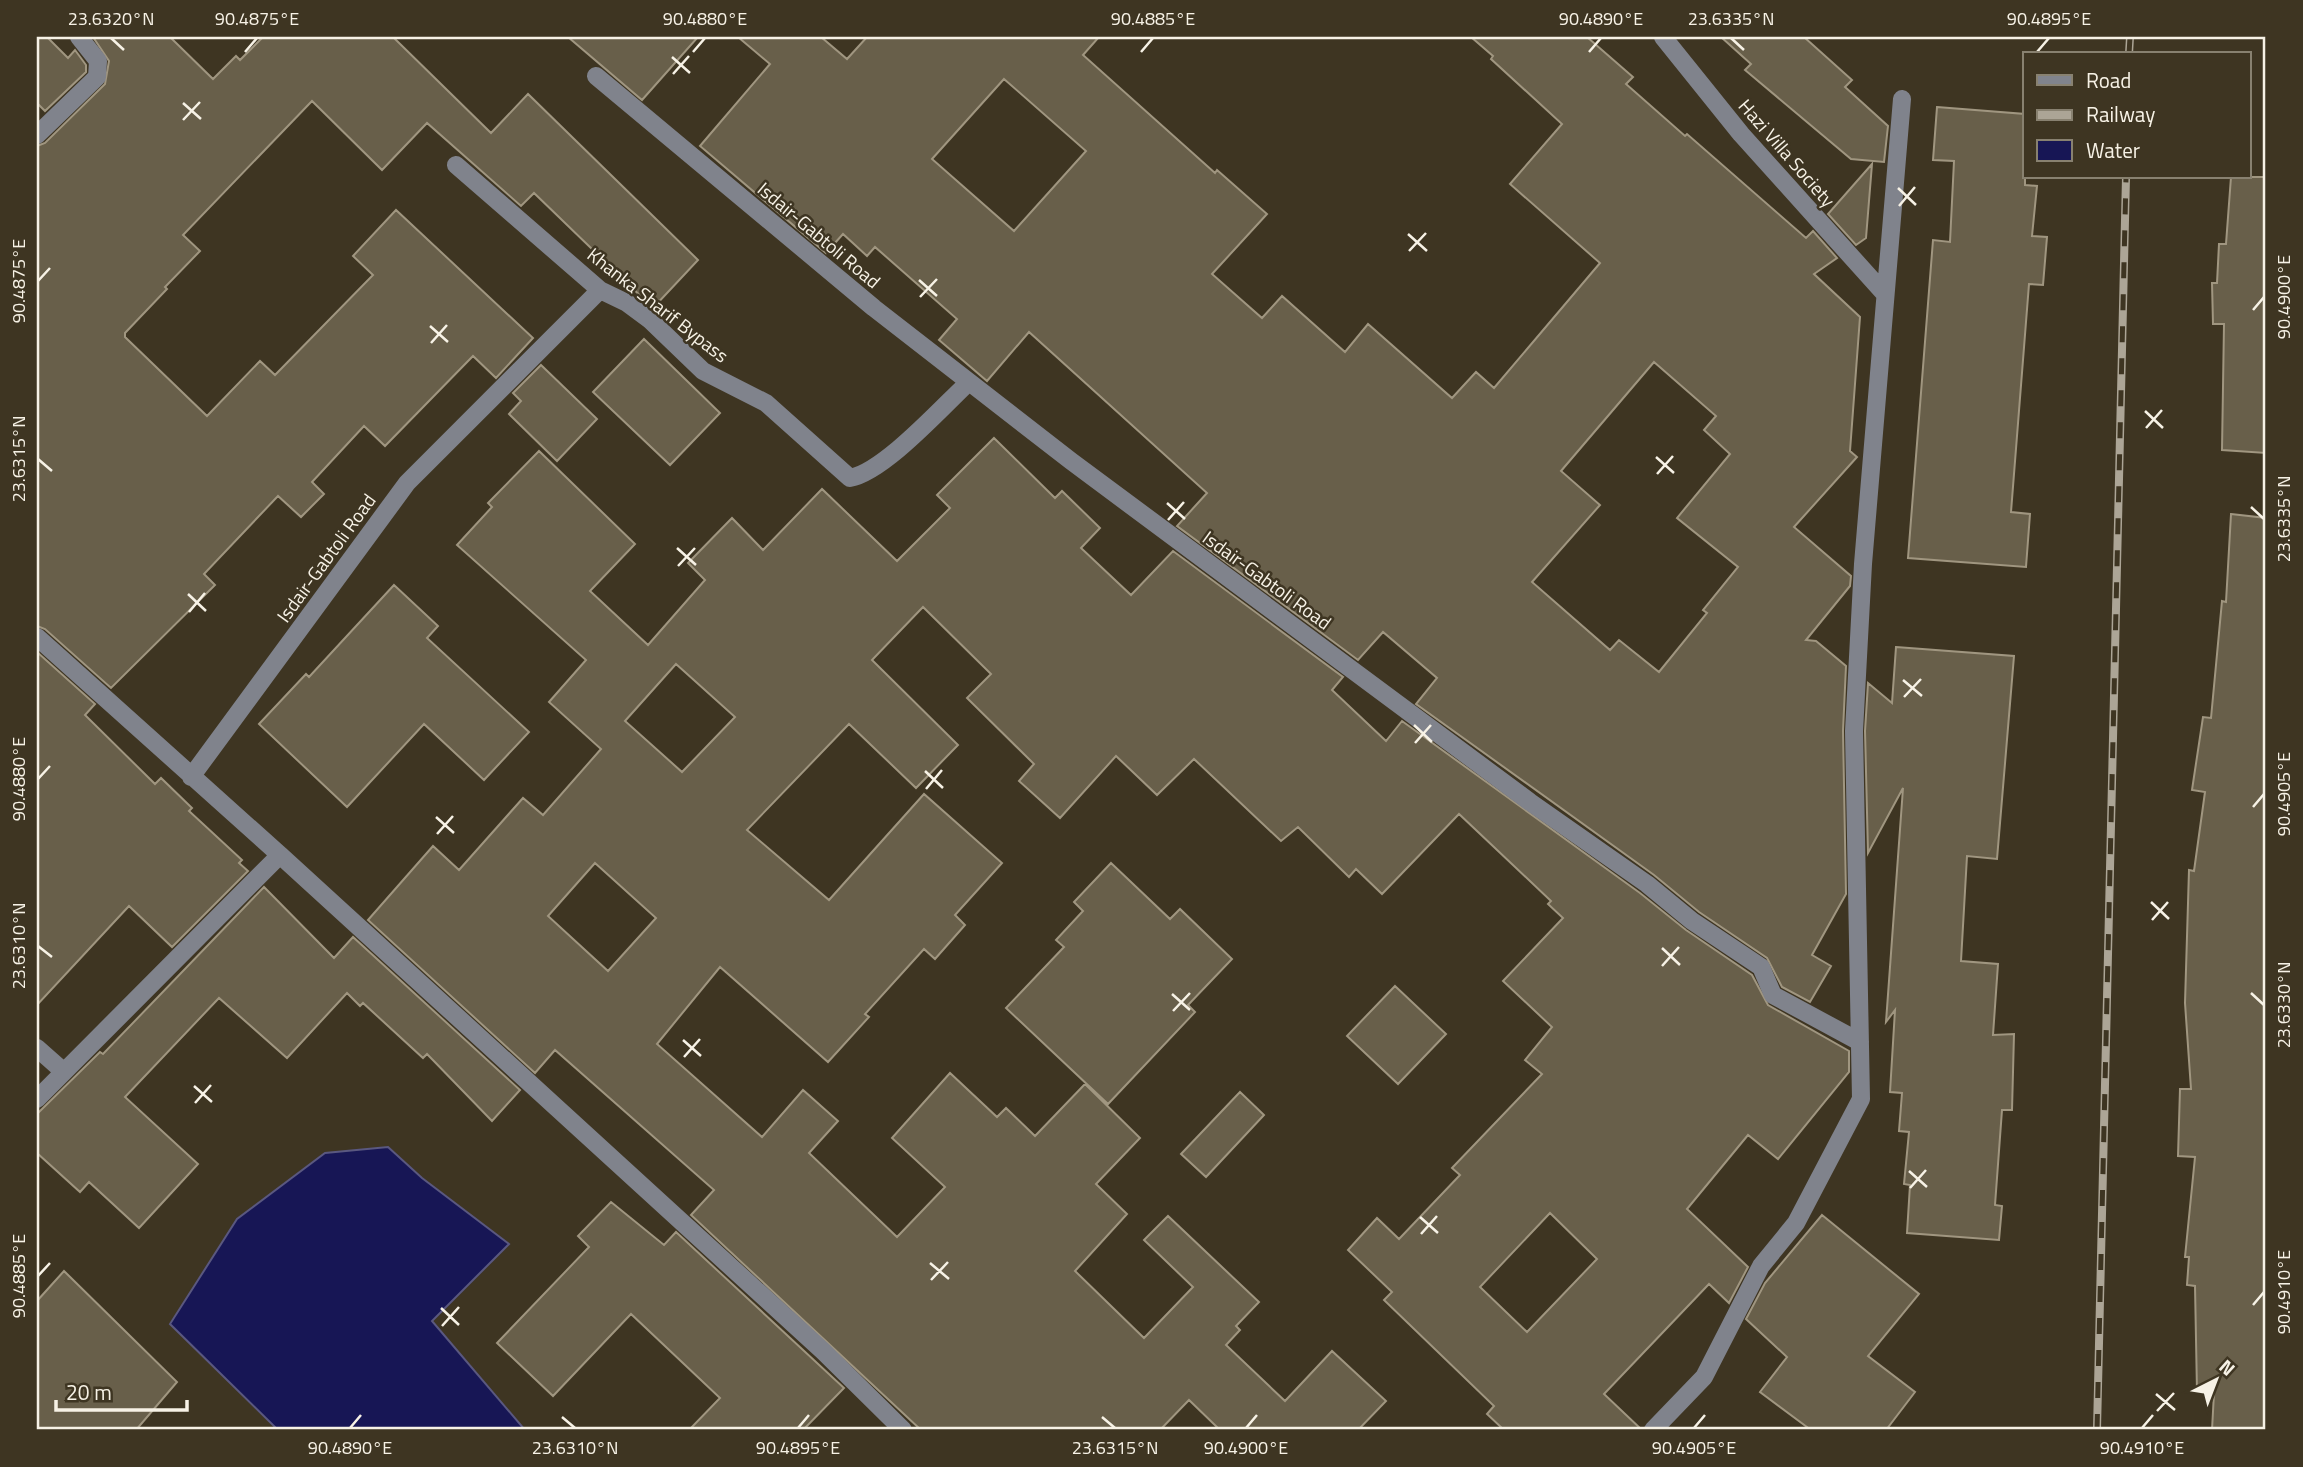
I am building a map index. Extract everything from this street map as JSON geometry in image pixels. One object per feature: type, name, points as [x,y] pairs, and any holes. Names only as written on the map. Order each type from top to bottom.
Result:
[{"type":"street","points":[[37,135],[97,77],[98,61],[79,37]]},
{"type":"street","name":"Hazi Villa Society","points":[[1663,37],[1741,134],[1884,293]]},
{"type":"street","name":"Isdair-Gabtoli Road","points":[[596,76],[874,308],[969,382],[1253,598],[1354,668],[1692,921],[1761,967],[1773,995],[1860,1042]]},
{"type":"street","points":[[1653,1430],[1704,1377],[1761,1266],[1796,1223],[1861,1099],[1854,731],[1884,293],[1892,245],[1902,99]]},
{"type":"street","name":"Khanka Sharif Bypass","points":[[456,164],[600,290],[627,303],[650,320],[703,371],[766,403],[850,478],[862,476],[909,439],[969,382]]},
{"type":"street","name":"Isdair-Gabtoli Road","points":[[191,777],[407,484],[600,290]]},
{"type":"street","points":[[37,637],[823,1350],[903,1430]]},
{"type":"street","points":[[37,1099],[280,855]]},
{"type":"street","points":[[37,1048],[63,1071]]},
{"type":"water","points":[[388,1147],[422,1178],[509,1244],[432,1321],[525,1430],[278,1430],[170,1324],[237,1219],[325,1153]]},
{"type":"building","points":[[37,37],[47,37],[68,58],[75,50],[86,65],[86,72],[45,111],[37,103]]},
{"type":"building","points":[[93,37],[170,37],[213,79],[236,56],[240,60],[263,37],[393,37],[491,133],[528,94],[698,260],[653,308],[534,193],[521,206],[427,123],[382,170],[312,101],[183,235],[200,251],[165,287],[167,289],[125,333],[125,337],[207,416],[260,361],[275,375],[373,275],[353,256],[396,210],[533,338],[496,378],[473,356],[385,446],[364,426],[312,482],[324,494],[301,517],[278,496],[204,574],[215,585],[111,688],[45,629],[37,626],[37,146],[45,143],[105,84],[109,61]]},
{"type":"building","points":[[568,37],[698,37],[642,100]]},
{"type":"building","points":[[738,37],[821,37],[847,59],[867,37],[1099,37],[1083,55],[1215,173],[1217,170],[1267,214],[1212,274],[1262,318],[1282,296],[1345,352],[1368,324],[1452,398],[1476,372],[1494,388],[1600,263],[1510,184],[1562,124],[1471,37],[1587,37],[1633,77],[1626,84],[1685,136],[1687,134],[1806,238],[1813,231],[1837,258],[1814,274],[1860,317],[1850,451],[1857,457],[1794,527],[1851,576],[1850,586],[1806,640],[1816,641],[1846,666],[1843,731],[1846,894],[1812,955],[1831,966],[1810,1002],[1782,987],[1767,958],[1699,912],[1654,875],[1416,704],[1437,678],[1383,632],[1358,660],[1177,526],[1207,493],[1029,332],[987,381],[939,340],[957,319],[875,247],[867,256],[843,234],[826,253],[700,146],[770,64]],"holes":[[[1004,79],[1086,151],[1014,231],[932,159]],[[1654,362],[1716,416],[1704,430],[1730,454],[1677,518],[1738,567],[1703,610],[1707,613],[1659,672],[1619,640],[1610,650],[1532,582],[1600,505],[1561,471]]]},
{"type":"building","points":[[1721,37],[1804,37],[1852,80],[1845,87],[1888,126],[1884,162],[1851,159],[1745,70],[1751,64]]},
{"type":"building","points":[[1937,107],[2023,114],[2023,178],[2025,185],[2037,186],[2032,236],[2047,237],[2043,285],[2029,284],[2011,512],[2030,514],[2026,567],[1908,558],[1933,240],[1950,242],[1954,161],[1933,160]]},
{"type":"building","points":[[1872,164],[1866,238],[1856,245],[1828,214]]},
{"type":"building","points":[[2266,177],[2266,453],[2222,450],[2224,324],[2213,324],[2212,283],[2217,283],[2219,244],[2226,244],[2231,178]]},
{"type":"building","points":[[644,339],[720,413],[670,465],[593,392]]},
{"type":"building","points":[[541,365],[597,419],[557,461],[509,414],[521,401],[513,393]]},
{"type":"building","points":[[994,438],[1055,498],[1062,491],[1100,528],[1081,548],[1131,595],[1173,551],[1343,677],[1332,690],[1386,741],[1402,721],[1640,893],[1686,930],[1752,975],[1768,1005],[1849,1051],[1849,1072],[1778,1159],[1748,1135],[1687,1209],[1748,1267],[1729,1303],[1709,1284],[1604,1394],[1642,1430],[1504,1430],[1487,1414],[1494,1406],[1384,1300],[1392,1292],[1348,1250],[1377,1218],[1399,1239],[1460,1175],[1452,1168],[1542,1074],[1525,1060],[1552,1027],[1503,981],[1563,918],[1548,904],[1551,901],[1459,814],[1382,894],[1356,869],[1349,877],[1298,827],[1281,841],[1194,759],[1157,795],[1116,756],[1060,818],[1019,781],[1034,764],[967,698],[991,674],[923,607],[872,660],[958,745],[916,788],[849,724],[747,830],[829,900],[924,794],[1002,863],[955,915],[965,925],[935,959],[924,949],[865,1014],[869,1017],[828,1062],[720,967],[657,1044],[762,1137],[803,1090],[838,1121],[809,1153],[897,1237],[945,1187],[892,1138],[950,1073],[997,1117],[1006,1108],[1035,1136],[1085,1084],[1140,1138],[1096,1184],[1127,1214],[1075,1271],[1144,1338],[1193,1287],[1144,1240],[1168,1216],[1259,1302],[1236,1326],[1240,1330],[1226,1345],[1285,1401],[1332,1351],[1386,1401],[1358,1430],[1220,1430],[1189,1400],[1160,1430],[921,1430],[691,1215],[714,1190],[555,1050],[535,1073],[368,920],[433,846],[459,870],[523,798],[543,815],[601,749],[549,702],[586,660],[457,545],[492,507],[488,503],[539,451],[635,544],[590,591],[648,645],[705,580],[688,563],[732,518],[763,550],[822,489],[897,561],[950,508],[937,495]],"holes":[[[676,664],[735,717],[682,772],[625,721]],[[595,863],[656,918],[608,971],[548,916]],[[1550,1213],[1597,1259],[1527,1332],[1480,1287]]]},
{"type":"building","points":[[2231,514],[2266,518],[2266,1430],[2212,1430],[2214,1393],[2197,1392],[2195,1286],[2187,1285],[2189,1257],[2185,1257],[2195,1157],[2178,1156],[2180,1089],[2191,1089],[2185,1003],[2189,870],[2194,871],[2205,792],[2192,790],[2203,717],[2211,718],[2222,601],[2226,602]]},
{"type":"building","points":[[394,585],[438,626],[427,638],[529,732],[484,780],[424,724],[347,807],[259,724],[306,674],[309,677]]},
{"type":"building","points":[[1896,647],[2014,656],[1997,859],[1967,856],[1961,961],[1998,964],[1993,1035],[2014,1034],[2012,1110],[2002,1110],[1995,1205],[2002,1206],[1999,1240],[1907,1233],[1910,1185],[1904,1184],[1909,1132],[1899,1131],[1902,1093],[1890,1092],[1895,1010],[1886,1022],[1903,788],[1868,853],[1865,731],[1868,683],[1892,703]]},
{"type":"building","points":[[37,652],[95,704],[85,715],[155,784],[161,778],[192,808],[189,811],[242,860],[239,863],[248,871],[172,947],[129,906],[37,1005]]},
{"type":"building","points":[[1111,863],[1170,919],[1180,909],[1232,959],[1188,1005],[1195,1012],[1108,1104],[1006,1008],[1064,947],[1056,940],[1083,911],[1074,902]]},
{"type":"building","points":[[264,887],[334,958],[353,937],[520,1090],[492,1121],[427,1054],[423,1058],[363,1003],[360,1006],[347,993],[287,1058],[219,998],[125,1097],[198,1164],[139,1228],[89,1182],[80,1192],[37,1153],[37,1114],[100,1052],[103,1054]]},
{"type":"building","points":[[1395,986],[1446,1034],[1398,1084],[1347,1036]]},
{"type":"building","points":[[1240,1092],[1264,1115],[1206,1177],[1181,1154]]},
{"type":"building","points":[[611,1202],[664,1245],[676,1232],[844,1388],[803,1430],[689,1430],[720,1398],[631,1314],[553,1396],[497,1343],[589,1247],[578,1236]]},
{"type":"building","points":[[1822,1215],[1919,1294],[1868,1356],[1915,1392],[1886,1430],[1811,1430],[1760,1392],[1787,1357],[1746,1319],[1765,1283]]},
{"type":"building","points":[[64,1271],[177,1382],[136,1430],[37,1430],[37,1301]]},
{"type":"railway","points":[[2129,52],[2130,37]]},
{"type":"railway","points":[[2097,1430],[2126,178]]}]
